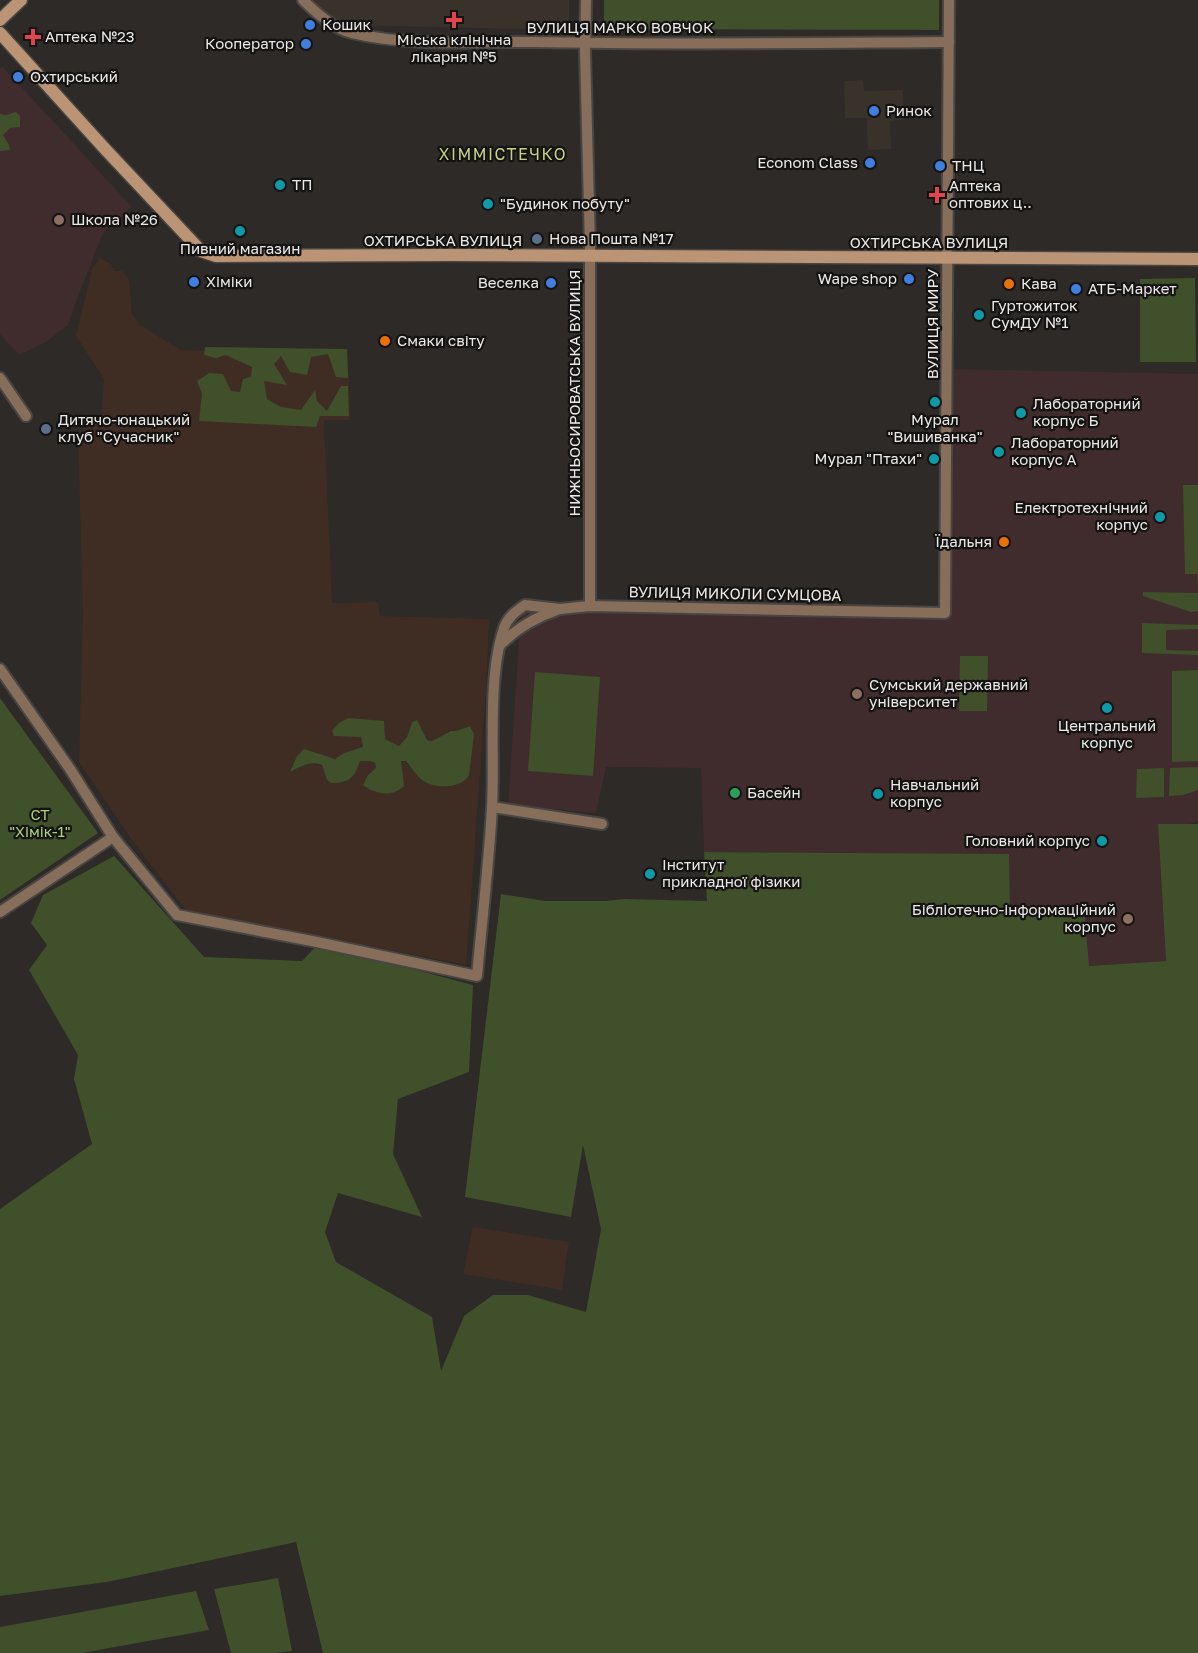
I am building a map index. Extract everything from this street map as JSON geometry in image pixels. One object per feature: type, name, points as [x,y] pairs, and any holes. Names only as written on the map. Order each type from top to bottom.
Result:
[{"type":"main road","points":[[0,20],[21,0]]},
{"type":"main road","name":"ОХТИРСЬКА ВУЛИЦЯ","points":[[0,33],[201,251],[216,256],[1198,259]]},
{"type":"street","name":"ВУЛИЦЯ МАРКО ВОВЧОК","points":[[303,0],[321,16],[349,33],[383,38],[447,42],[585,44],[949,42]]},
{"type":"street","name":"НИЖНЬОСИРОВАТСЬКА ВУЛИЦЯ","points":[[586,0],[590,256],[590,606]]},
{"type":"street","name":"ВУЛИЦЯ МИРУ","points":[[945,613],[949,0]]},
{"type":"street","points":[[0,378],[26,416]]},
{"type":"street","name":"ВУЛИЦЯ МИКОЛИ СУМЦОВА","points":[[500,645],[504,627],[511,615],[525,605],[560,609],[590,606],[945,613]]},
{"type":"street","points":[[0,669],[70,769],[113,837],[177,915],[477,976],[492,807],[495,680],[500,645],[512,633],[560,609]]},
{"type":"street","points":[[492,807],[602,824]]},
{"type":"street","points":[[0,912],[113,837]]},
{"type":"shaded area","name":"Міська клінічна лікарня №5","points":[[313,0],[569,0],[569,30],[348,25],[329,15]]},
{"type":"shaded area","name":"Школа №26","points":[[2,66],[132,207],[103,233],[68,325],[46,342],[19,355],[0,334],[0,68]]},
{"type":"shaded area","name":"Ринок","points":[[863,80],[864,91],[903,90],[904,120],[890,121],[891,149],[868,150],[867,118],[845,118],[844,81]]},
{"type":"shaded area","points":[[100,258],[111,264],[114,271],[122,271],[129,279],[132,314],[140,325],[181,350],[348,354],[350,420],[324,420],[332,603],[378,602],[380,616],[489,619],[466,965],[186,910],[134,843],[79,762],[83,613],[78,433],[101,418],[104,379],[76,336],[92,269]],"holes":[[[417,720],[427,740],[432,741],[450,731],[470,726],[474,734],[424,782],[405,761],[368,775],[376,768],[375,763],[360,761],[327,779],[322,765],[317,763],[307,764],[291,771],[297,756],[335,759],[344,753],[363,747],[361,737],[385,739],[399,746],[407,737],[412,722]]]},
{"type":"shaded area","name":"Сумський державний університет","points":[[952,369],[1198,374],[1198,821],[1189,824],[1158,824],[1166,961],[1088,966],[1010,910],[1008,855],[704,852],[701,768],[606,767],[596,813],[508,805],[521,611],[948,620]]},
{"type":"shaded area","points":[[473,1227],[569,1242],[562,1290],[463,1274]]},
{"type":"green space","points":[[604,0],[939,0],[939,30],[604,29]]},
{"type":"green space","points":[[16,112],[20,116],[20,127],[10,128],[3,135],[10,150],[0,151],[0,114]]},
{"type":"green space","points":[[1195,278],[1196,362],[1140,362],[1140,279]]},
{"type":"green space","points":[[205,347],[347,349],[348,378],[336,377],[328,354],[311,357],[307,375],[290,372],[281,356],[274,364],[287,385],[264,381],[267,399],[281,407],[301,410],[315,390],[317,401],[327,411],[341,386],[348,386],[349,416],[320,416],[316,427],[199,421],[202,394],[197,381],[209,373],[223,374],[231,391],[240,392],[243,379],[251,377],[252,367],[226,355],[216,358],[204,355]]},
{"type":"green space","points":[[1183,485],[1198,485],[1198,585],[1197,574],[1185,574]]},
{"type":"green space","points":[[1143,592],[1198,593],[1198,611],[1191,612],[1143,596]]},
{"type":"green space","points":[[1142,623],[1198,625],[1198,629],[1166,630],[1166,650],[1198,651],[1198,655],[1142,653]]},
{"type":"green space","points":[[960,656],[988,656],[987,711],[959,711]]},
{"type":"green space","points":[[1198,670],[1198,761],[1172,762],[1172,671]]},
{"type":"green space","points":[[535,672],[600,677],[593,776],[528,771]]},
{"type":"green space","name":"СТ \"Хімік-1\"","points":[[0,698],[98,833],[0,900]]},
{"type":"green space","points":[[348,718],[384,721],[385,739],[399,746],[407,737],[412,722],[417,720],[427,740],[432,741],[451,731],[470,726],[474,734],[469,775],[456,785],[436,786],[422,780],[406,761],[401,761],[404,786],[394,792],[384,793],[373,791],[363,785],[368,775],[376,768],[375,763],[370,761],[360,761],[356,772],[347,781],[337,783],[327,780],[322,765],[314,763],[290,772],[297,756],[304,749],[335,759],[344,753],[363,747],[361,737],[334,736],[332,731]]},
{"type":"green space","points":[[1198,767],[1198,790],[1183,795],[1169,796],[1170,768]]},
{"type":"green space","points":[[1164,768],[1164,797],[1136,798],[1137,769]]},
{"type":"green space","points":[[1158,824],[1198,824],[1198,1653],[323,1653],[296,1542],[107,1582],[0,1596],[0,1209],[92,1144],[74,1079],[78,1055],[29,970],[47,945],[31,923],[43,895],[114,856],[204,957],[302,961],[318,944],[473,985],[469,1072],[398,1099],[393,1154],[422,1217],[338,1193],[325,1232],[336,1262],[432,1317],[441,1371],[464,1316],[493,1295],[528,1295],[586,1312],[601,1229],[583,1145],[571,1217],[465,1197],[501,894],[545,901],[624,899],[707,901],[704,852],[1009,854],[1010,910],[1084,908],[1089,966],[1166,961]]},
{"type":"green space","points":[[278,1578],[292,1651],[231,1653],[214,1589]]},
{"type":"green space","points":[[196,1591],[209,1630],[82,1653],[0,1653],[0,1627]]},
{"type":"place","name":"Міська клінічна лікарня №5","points":[[454,20]]},
{"type":"place","name":"Кошик","points":[[310,25]]},
{"type":"place","name":"Аптека №23","points":[[33,37]]},
{"type":"place","name":"Кооператор","points":[[306,44]]},
{"type":"place","name":"Охтирський","points":[[18,77]]},
{"type":"place","name":"Ринок","points":[[874,111]]},
{"type":"place","name":"Econom Class","points":[[870,163]]},
{"type":"place","name":"ТНЦ","points":[[940,166]]},
{"type":"place","name":"ТП","points":[[280,185]]},
{"type":"place","name":"Аптека оптових ц..","points":[[937,195]]},
{"type":"place","name":"\"Будинок побуту\"","points":[[488,204]]},
{"type":"place","name":"Школа №26","points":[[59,220]]},
{"type":"place","name":"Пивний магазин","points":[[240,231]]},
{"type":"place","name":"Нова Пошта №17","points":[[537,239]]},
{"type":"place","name":"Wape shop","points":[[909,279]]},
{"type":"place","name":"Хіміки","points":[[194,282]]},
{"type":"place","name":"Веселка","points":[[551,283]]},
{"type":"place","name":"Кава","points":[[1009,284]]},
{"type":"place","name":"АТБ-Маркет","points":[[1076,289]]},
{"type":"place","name":"Гуртожиток СумДУ №1","points":[[979,315]]},
{"type":"place","name":"Смаки світу","points":[[385,341]]},
{"type":"place","name":"Мурал \"Вишиванка\"","points":[[935,402]]},
{"type":"place","name":"Лабораторний корпус Б","points":[[1021,413]]},
{"type":"place","name":"Дитячо-юнацький клуб \"Сучасник\"","points":[[46,429]]},
{"type":"place","name":"Лабораторний корпус А","points":[[999,452]]},
{"type":"place","name":"Мурал \"Птахи\"","points":[[934,459]]},
{"type":"place","name":"Електротехнічний корпус","points":[[1160,517]]},
{"type":"place","name":"Їдальня","points":[[1004,542]]},
{"type":"place","name":"Сумський державний університет","points":[[857,694]]},
{"type":"place","name":"Центральний корпус","points":[[1107,708]]},
{"type":"place","name":"Басейн","points":[[735,793]]},
{"type":"place","name":"Навчальний корпус","points":[[878,794]]},
{"type":"place","name":"Головний корпус","points":[[1102,841]]},
{"type":"place","name":"Інститут прикладної фізики","points":[[650,874]]},
{"type":"place","name":"Бібліотечно-інформаційний корпус","points":[[1128,919]]},
{"type":"district","name":"ХІММІСТЕЧКО","points":[[503,154]]}]
